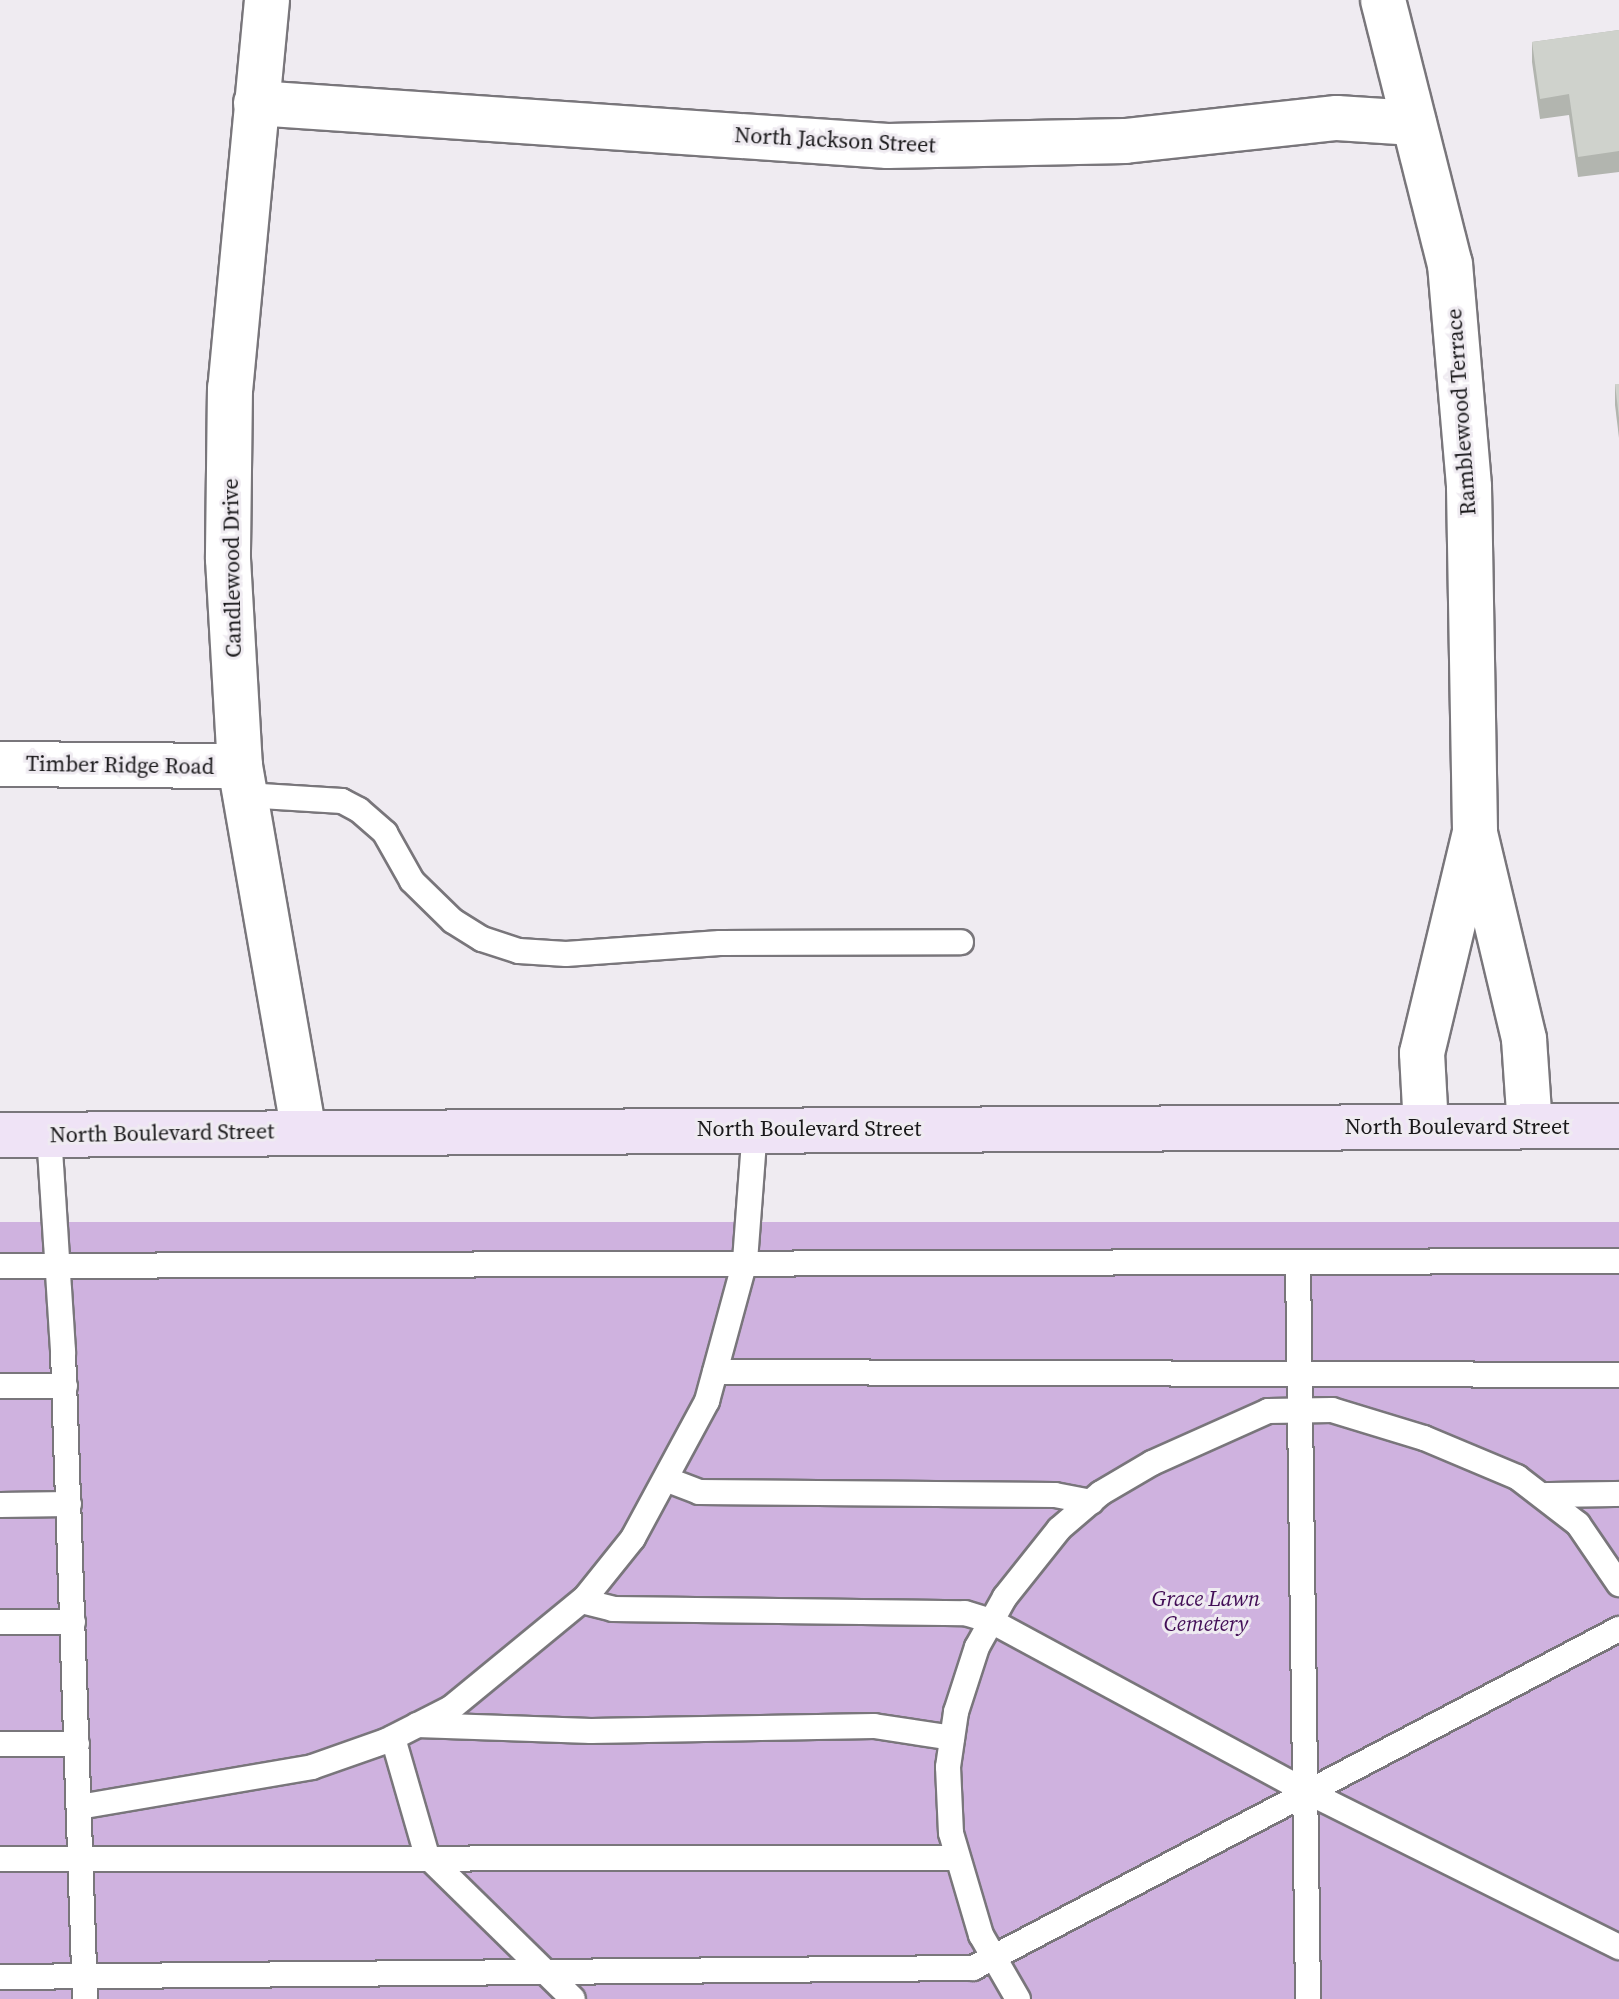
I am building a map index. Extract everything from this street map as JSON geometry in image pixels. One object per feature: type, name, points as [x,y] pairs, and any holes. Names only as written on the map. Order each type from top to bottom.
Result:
[{"type":"main road","name":"North Boulevard Street","points":[[0,1135],[1619,1126]]},
{"type":"street","name":"Candlewood Drive","points":[[267,0],[230,388],[228,559],[242,781],[304,1131]]},
{"type":"street","name":"Ramblewood Terrace","points":[[1383,0],[1452,294],[1469,487],[1475,833],[1524,1039],[1530,1126]]},
{"type":"street","name":"North Jackson Street","points":[[256,103],[888,146],[1125,141],[1337,118],[1414,123]]},
{"type":"street","name":"Timber Ridge Road","points":[[0,764],[242,781]]},
{"type":"street","name":"Ramblewood Terrace","points":[[1426,1127],[1422,1053],[1475,833]]},
{"type":"lane","points":[[242,781],[342,801],[359,810],[385,833],[412,881],[453,921],[482,939],[519,951],[566,954],[720,943],[961,942]]},
{"type":"lane","points":[[79,1807],[312,1767],[393,1738],[463,1699],[582,1601],[633,1538],[668,1480],[715,1372],[745,1261],[755,1129]]},
{"type":"lane","points":[[49,1134],[65,1386],[85,1988]]},
{"type":"lane","points":[[0,1266],[745,1261],[1619,1261]]},
{"type":"lane","points":[[1298,1263],[1308,1999]]},
{"type":"lane","points":[[715,1372],[1300,1377],[1619,1375]]},
{"type":"lane","points":[[0,1386],[65,1386]]},
{"type":"lane","points":[[1018,1999],[994,1960],[957,1858],[948,1767],[952,1738],[969,1673],[991,1621],[1059,1529],[1091,1502],[1152,1463],[1268,1411],[1300,1408],[1332,1410],[1475,1457],[1545,1495],[1578,1524],[1619,1584]]},
{"type":"lane","points":[[668,1480],[699,1492],[1055,1495],[1091,1502]]},
{"type":"lane","points":[[1545,1495],[1619,1494]]},
{"type":"lane","points":[[0,1505],[69,1504]]},
{"type":"lane","points":[[582,1601],[613,1609],[965,1613],[991,1621],[1306,1791],[1619,1947]]},
{"type":"lane","points":[[0,1622],[73,1622]]},
{"type":"lane","points":[[0,1977],[85,1988],[547,1974],[973,1968],[994,1960],[1306,1791],[1619,1629]]},
{"type":"lane","points":[[417,1725],[591,1731],[874,1726],[952,1738]]},
{"type":"lane","points":[[393,1738],[427,1856],[573,1999]]},
{"type":"lane","points":[[0,1744],[77,1744]]},
{"type":"lane","points":[[0,1859],[427,1856],[957,1858]]},
{"type":"green space","name":"Grace Lawn Cemetery","points":[[0,1222],[1619,1222],[1619,1999],[0,1999]]},
{"type":"building","points":[[1619,30],[1619,151],[1578,157],[1569,94],[1540,99],[1532,42]]},
{"type":"building","points":[[1615,384],[1619,384],[1619,418]]}]
